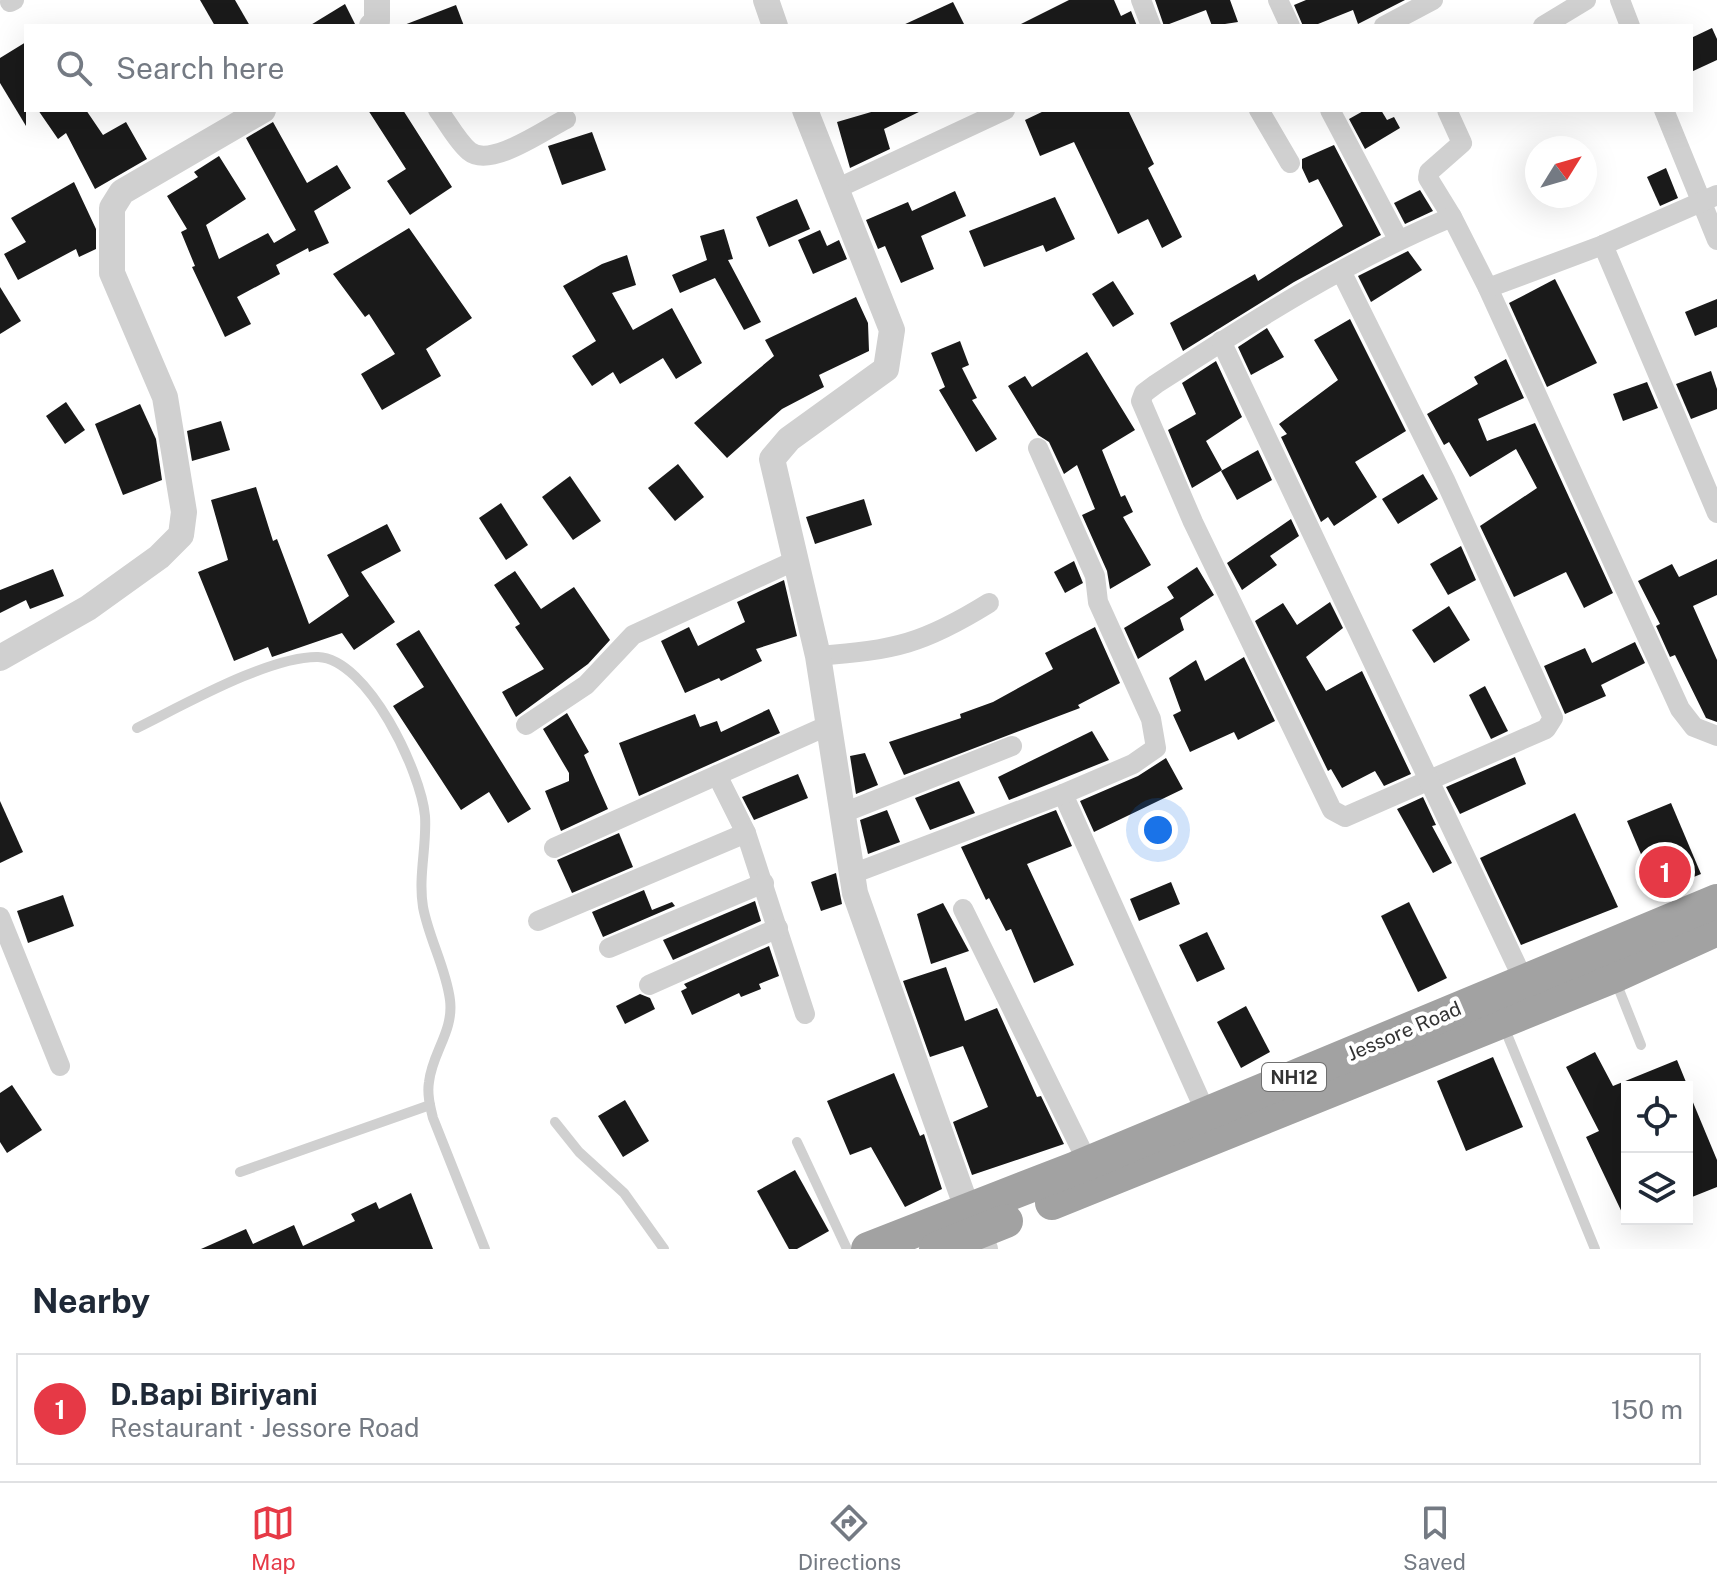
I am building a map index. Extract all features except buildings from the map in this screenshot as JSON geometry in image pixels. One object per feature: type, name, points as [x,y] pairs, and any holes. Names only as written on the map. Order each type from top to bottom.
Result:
[{"type":"highway","name":"Jessore Road","points":[[868,1249],[977,1231],[1088,1163],[1717,901]]},
{"type":"highway","name":"Jessore Road","points":[[936,1249],[1614,976],[1717,929]]},
{"type":"street","points":[[766,0],[774,24]]},
{"type":"street","points":[[1141,0],[1150,24]]},
{"type":"street","points":[[1278,0],[1289,24]]},
{"type":"street","points":[[1388,24],[1433,0]]},
{"type":"street","points":[[1546,24],[1586,0]]},
{"type":"street","points":[[1620,0],[1629,24]]},
{"type":"street","points":[[4,649],[29,644],[88,608],[159,557],[181,535],[184,512],[165,397],[112,273],[112,208],[122,192],[260,112]]},
{"type":"street","points":[[440,112],[469,151],[481,157],[497,155],[566,119]]},
{"type":"street","points":[[810,112],[836,189],[892,330],[886,369],[789,439],[772,459],[818,656],[855,893],[977,1231]]},
{"type":"street","points":[[836,189],[1001,112]]},
{"type":"street","points":[[1260,112],[1290,163]]},
{"type":"street","points":[[1331,112],[1398,239]]},
{"type":"street","points":[[1448,112],[1462,143],[1429,172],[1428,178],[1488,288],[1680,709],[1694,727],[1717,736]]},
{"type":"street","points":[[1665,112],[1709,198],[1717,240]]},
{"type":"street","points":[[1488,288],[1603,245],[1709,198]]},
{"type":"street","points":[[1341,271],[1445,480],[1553,718],[1546,729],[1345,817],[1332,810],[1180,493],[1141,401],[1144,393],[1221,341],[1341,271],[1398,239],[1452,217]]},
{"type":"street","points":[[1603,245],[1717,513]]},
{"type":"street","points":[[1221,341],[1524,981]]},
{"type":"street","points":[[852,874],[1063,794],[1147,756],[1156,748],[1156,735],[1098,602],[1095,576],[1038,448]]},
{"type":"street","points":[[526,725],[586,685],[633,635],[794,561]]},
{"type":"street","points":[[818,656],[893,649],[913,644],[989,603]]},
{"type":"street","points":[[554,848],[829,725]]},
{"type":"street","points":[[843,813],[1012,746]]},
{"type":"street","points":[[717,775],[746,833],[805,1014]]},
{"type":"street","points":[[1063,794],[1206,1113]]},
{"type":"street","points":[[538,921],[746,833]]},
{"type":"street","points":[[609,948],[764,883]]},
{"type":"street","points":[[963,909],[1088,1163]]},
{"type":"street","points":[[0,917],[60,1066]]},
{"type":"street","points":[[649,985],[778,928]]},
{"type":"lane","points":[[137,728],[227,685],[290,661],[318,657],[339,663],[359,683],[401,741],[422,795],[425,827],[420,877],[422,899],[450,1000],[446,1036],[429,1080],[430,1105],[485,1249]]},
{"type":"lane","points":[[1614,976],[1641,1045]]},
{"type":"lane","points":[[1501,1022],[1595,1249]]},
{"type":"lane","points":[[240,1172],[430,1105]]},
{"type":"lane","points":[[555,1122],[579,1152],[624,1193],[664,1249]]},
{"type":"lane","points":[[797,1142],[847,1249]]},
{"type":"place","name":"D.Bapi Biriyani","points":[[1665,872]]}]
